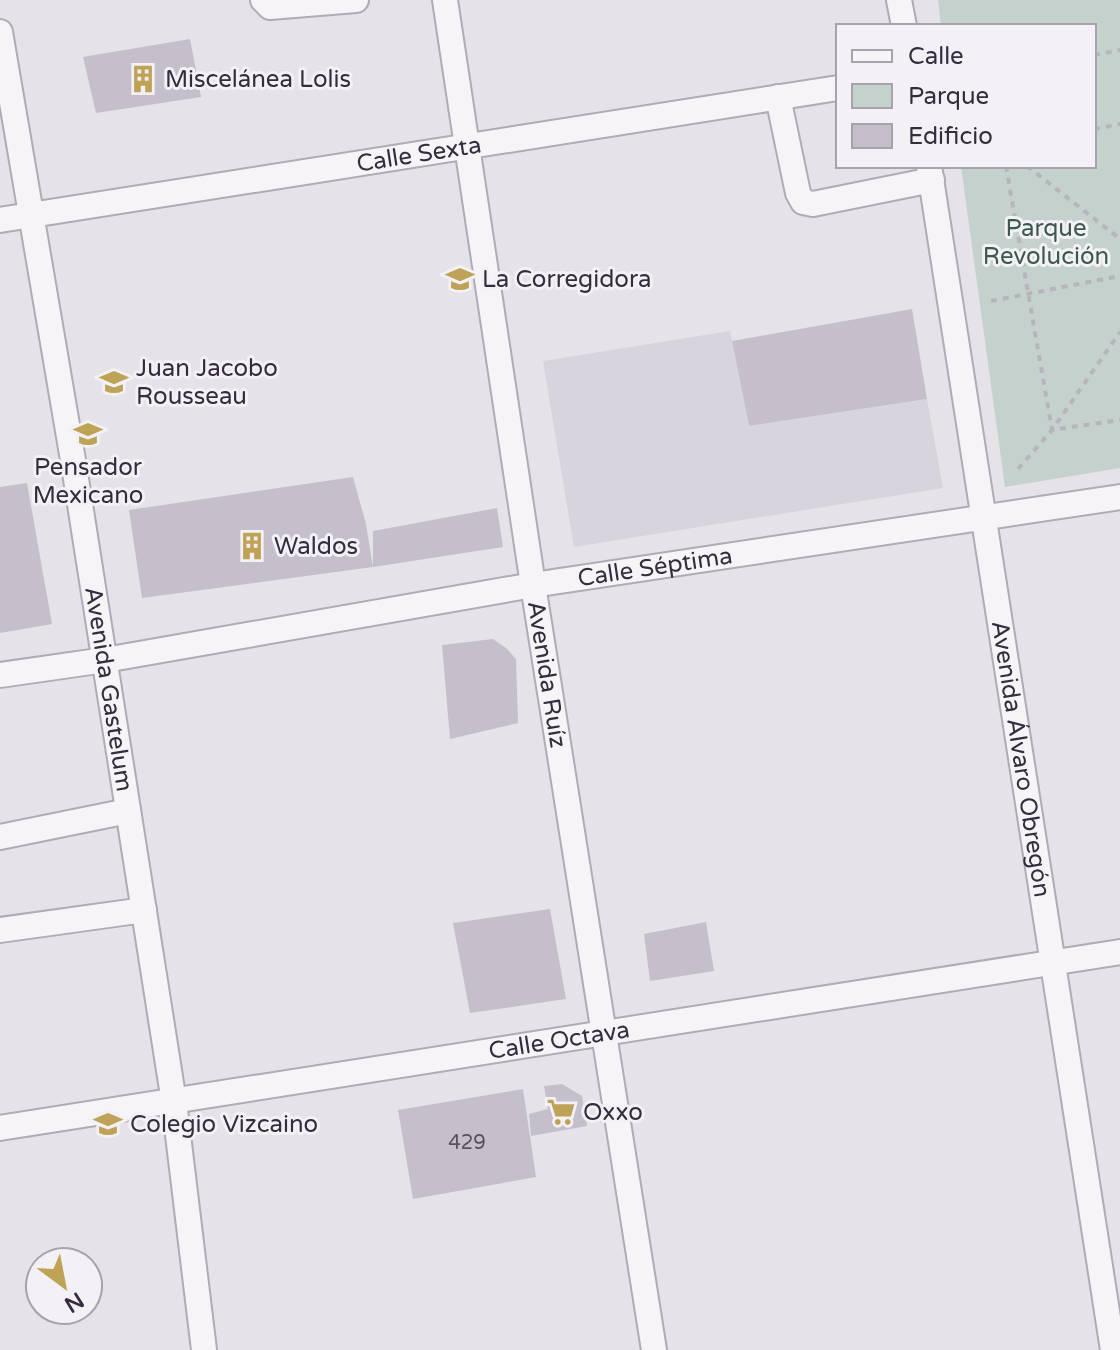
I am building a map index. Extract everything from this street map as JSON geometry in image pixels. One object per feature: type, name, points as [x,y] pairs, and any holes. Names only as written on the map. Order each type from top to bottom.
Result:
[{"type":"street","points":[[263,0],[270,7],[356,0]]},
{"type":"street","name":"Avenida Ruíz","points":[[445,0],[533,585],[654,1350]]},
{"type":"street","points":[[899,0],[904,24]]},
{"type":"street","name":"Avenida Gastelum","points":[[0,32],[105,660],[174,1102],[204,1350]]},
{"type":"street","name":"Calle Sexta","points":[[0,220],[836,88]]},
{"type":"street","points":[[778,97],[798,193],[803,202],[813,204],[931,173]]},
{"type":"street","name":"Avenida Álvaro Obregón","points":[[931,173],[1113,1350]]},
{"type":"street","name":"Calle Séptima","points":[[0,675],[105,660],[533,585],[1120,497]]},
{"type":"street","points":[[0,837],[128,811]]},
{"type":"street","points":[[0,930],[144,910]]},
{"type":"street","name":"Calle Octava","points":[[0,1128],[1120,952]]},
{"type":"path","points":[[1096,55],[1120,50]]},
{"type":"path","points":[[1096,129],[1120,124]]},
{"type":"path","points":[[1006,168],[1052,430]]},
{"type":"path","points":[[1030,168],[1120,239]]},
{"type":"path","points":[[991,301],[1120,276]]},
{"type":"path","points":[[1018,469],[1052,430],[1120,332]]},
{"type":"path","points":[[1052,430],[1120,420]]},
{"type":"shaded area","points":[[730,331],[749,426],[927,399],[943,488],[574,547],[543,361]]},
{"type":"green space","name":"Parque Revolución","points":[[938,0],[1120,0],[1120,468],[1005,487],[961,168],[1096,168],[1096,24],[941,24]]},
{"type":"building","name":"Miscelánea Lolis","points":[[190,39],[201,97],[96,113],[83,57]]},
{"type":"building","points":[[912,309],[927,399],[749,426],[732,341]]},
{"type":"building","name":"Waldos","points":[[353,477],[366,524],[373,567],[142,598],[129,510]]},
{"type":"building","points":[[27,483],[52,624],[0,633],[0,487]]},
{"type":"building","points":[[497,508],[503,547],[373,567],[373,531]]},
{"type":"building","points":[[493,639],[516,659],[518,723],[450,739],[442,645]]},
{"type":"building","points":[[550,909],[566,999],[470,1013],[453,923]]},
{"type":"building","points":[[706,922],[714,971],[650,981],[644,934]]},
{"type":"building","name":"Oxxo","points":[[562,1084],[582,1096],[587,1126],[531,1136],[529,1114],[548,1109],[544,1086]]},
{"type":"building","points":[[523,1089],[536,1177],[413,1199],[398,1110]]},
{"type":"place","name":"Miscelánea Lolis","points":[[143,79]]},
{"type":"place","name":"La Corregidora","points":[[460,279]]},
{"type":"place","name":"Juan Jacobo Rousseau","points":[[114,382]]},
{"type":"place","name":"Pensador Mexicano","points":[[88,434]]},
{"type":"place","name":"Waldos","points":[[252,546]]},
{"type":"place","name":"Oxxo","points":[[561,1112]]},
{"type":"place","name":"Colegio Vizcaino","points":[[108,1124]]}]
